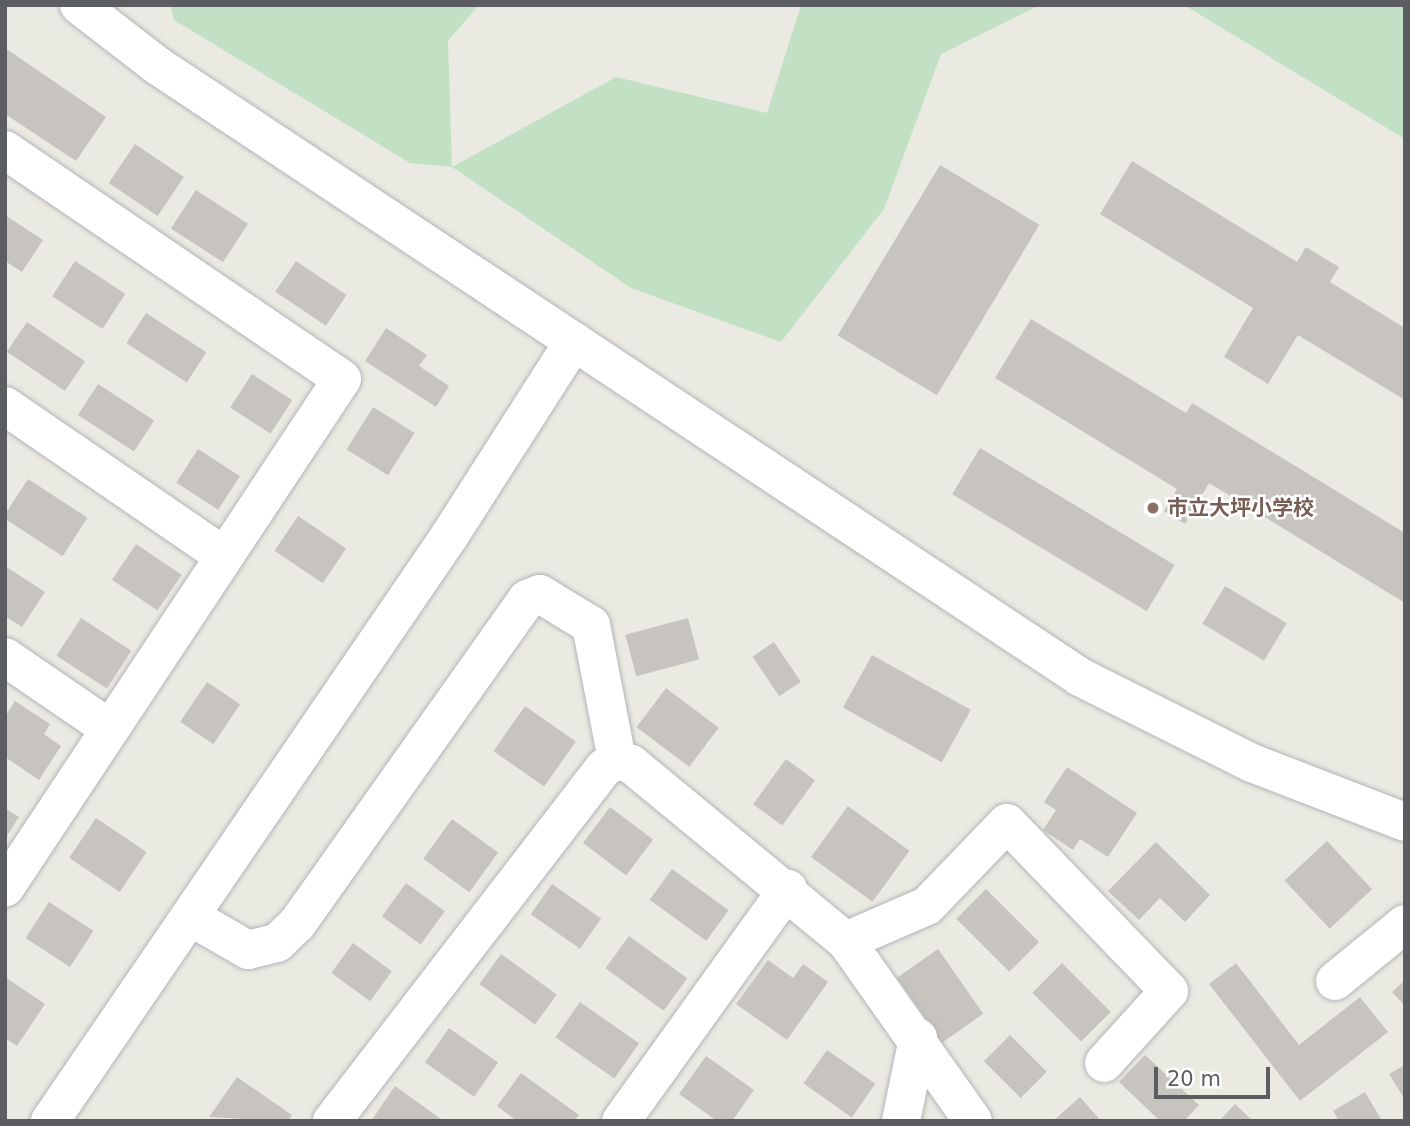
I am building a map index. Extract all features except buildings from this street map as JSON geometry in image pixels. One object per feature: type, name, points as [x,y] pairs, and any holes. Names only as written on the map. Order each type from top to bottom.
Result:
[{"type":"street","points":[[79,5],[158,66],[1080,677],[1252,763],[1405,822]]},
{"type":"street","points":[[5,150],[342,379],[5,888]]},
{"type":"street","points":[[50,1121],[450,535],[574,341]]},
{"type":"street","points":[[5,406],[225,556]]},
{"type":"street","points":[[191,917],[248,950],[277,943],[297,924],[527,599],[540,594],[591,625],[617,760]]},
{"type":"street","points":[[5,657],[110,729]]},
{"type":"street","points":[[332,1121],[604,768],[617,760],[631,764],[788,889],[846,941],[918,1038],[973,1121]]},
{"type":"street","points":[[846,941],[927,906],[1007,823],[1169,991],[1104,1063]]},
{"type":"street","points":[[621,1121],[788,889]]},
{"type":"street","points":[[1335,981],[1405,924]]},
{"type":"street","points":[[901,1121],[918,1038]]},
{"type":"green space","points":[[170,5],[479,5],[448,41],[452,167],[410,163],[174,20]]},
{"type":"green space","points":[[801,5],[1040,5],[941,54],[884,209],[781,342],[631,288],[452,167],[616,77],[767,113]]},
{"type":"green space","points":[[1184,5],[1405,5],[1405,139]]},
{"type":"place","name":"市立大坪小学校","points":[[1153,508]]}]
